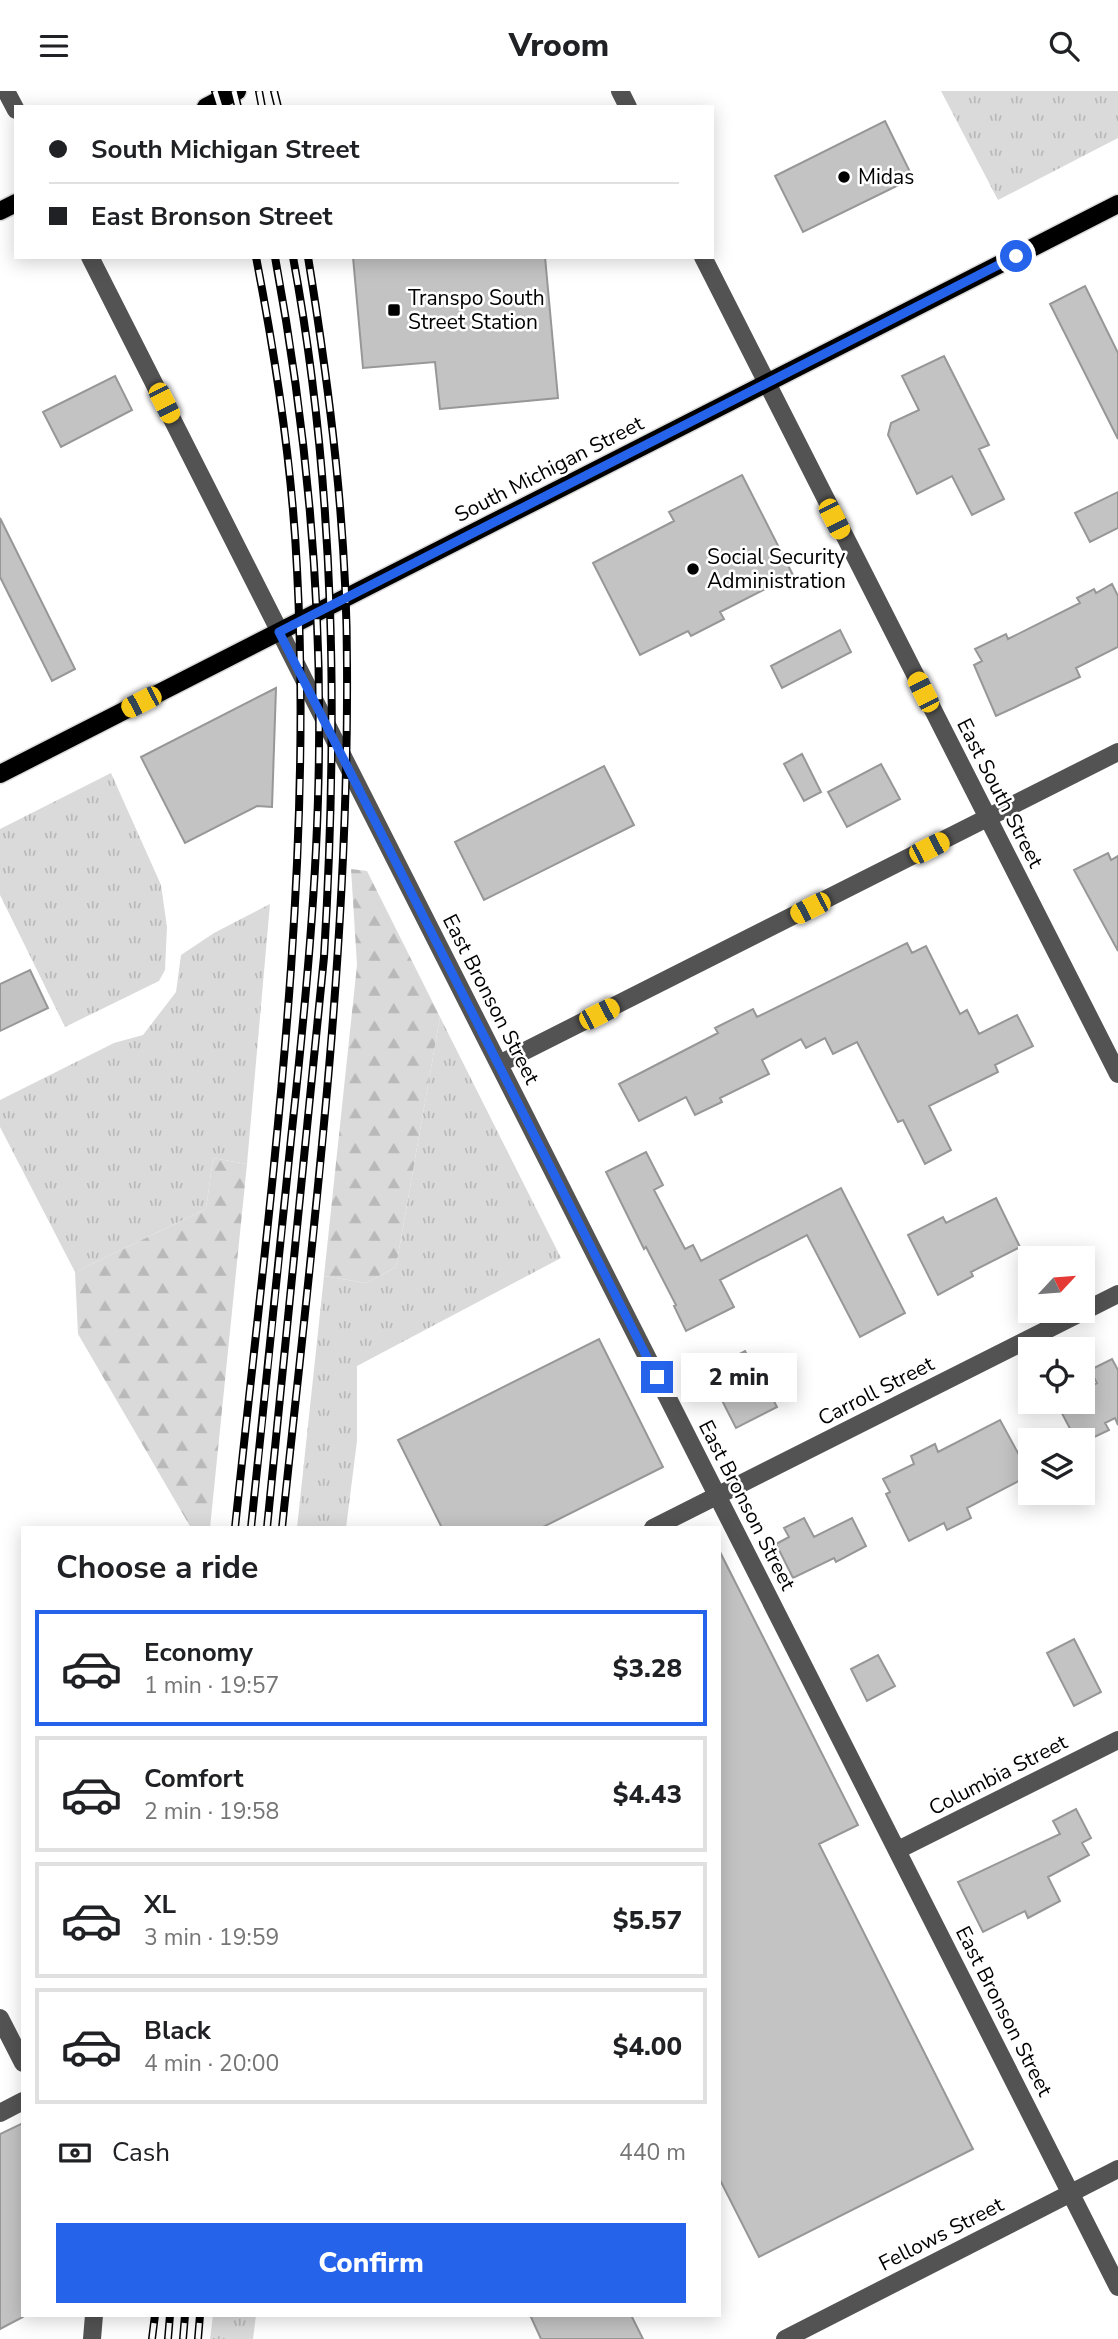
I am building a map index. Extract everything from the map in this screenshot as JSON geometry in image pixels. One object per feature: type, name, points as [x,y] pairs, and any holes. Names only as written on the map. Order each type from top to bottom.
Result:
[{"type":"main road","points":[[210,105],[237,91]]},
{"type":"main road","name":"South Michigan Street","points":[[0,774],[1118,204]]},
{"type":"street","name":"East Bronson Street","points":[[91,259],[1118,2287]]},
{"type":"street","name":"East South Street","points":[[704,259],[765,384],[1118,1074]]},
{"type":"street","points":[[499,1064],[1118,752]]},
{"type":"street","name":"Carroll Street","points":[[657,1526],[1118,1294]]},
{"type":"street","name":"Columbia Street","points":[[898,1850],[1118,1740]]},
{"type":"street","points":[[0,2018],[21,2059]]},
{"type":"street","points":[[0,2113],[21,2102]]},
{"type":"street","name":"Fellows Street","points":[[785,2339],[1118,2169]]},
{"type":"street","points":[[92,2339],[94,2317]]},
{"type":"green space","points":[[941,91],[1118,91],[1118,138],[998,200]]},
{"type":"green space","points":[[111,773],[161,885],[167,927],[165,970],[159,981],[65,1027],[0,895],[0,829]]},
{"type":"green space","points":[[351,869],[367,871],[440,1017],[396,1267],[366,1283],[324,1276],[357,965]]},
{"type":"green space","points":[[270,904],[247,1164],[213,1158],[206,1209],[75,1272],[0,1127],[0,1100],[114,1043],[143,1035],[176,992],[181,955],[214,933]]},
{"type":"green space","points":[[440,1017],[561,1258],[357,1366],[357,1441],[346,1526],[297,1526],[324,1276],[366,1283],[396,1267]]},
{"type":"green space","points":[[213,1158],[247,1164],[210,1526],[190,1526],[78,1334],[75,1272],[206,1209]]},
{"type":"green space","points":[[213,2317],[256,2317],[253,2339],[210,2339]]},
{"type":"building","name":"Midas","points":[[885,121],[913,178],[803,232],[775,176]]},
{"type":"building","points":[[353,259],[545,259],[558,398],[440,409],[435,362],[363,368]]},
{"type":"building","points":[[1085,286],[1118,353],[1118,439],[1050,304]]},
{"type":"building","points":[[944,356],[989,445],[979,449],[1004,499],[972,515],[952,476],[917,494],[888,435],[891,423],[919,410],[902,376]]},
{"type":"building","points":[[115,376],[132,410],[61,447],[43,412]]},
{"type":"building","name":"Social Security Administration","points":[[742,475],[793,575],[720,612],[724,619],[691,636],[688,631],[640,655],[593,563],[674,521],[669,512]]},
{"type":"building","points":[[1118,492],[1118,528],[1090,542],[1075,513]]},
{"type":"building","points":[[0,518],[75,669],[52,681],[0,577]]},
{"type":"building","points":[[1112,584],[1118,596],[1118,647],[1076,668],[1080,677],[996,716],[974,665],[982,661],[975,649],[1006,634],[1008,639],[1080,603],[1077,598],[1094,589],[1096,593]]},
{"type":"building","points":[[840,630],[851,652],[782,688],[771,666]]},
{"type":"building","points":[[276,688],[272,807],[257,806],[185,843],[141,757]]},
{"type":"building","points":[[802,754],[821,792],[804,801],[784,764]]},
{"type":"building","points":[[881,764],[900,799],[847,827],[828,792]]},
{"type":"building","points":[[604,766],[634,825],[484,900],[455,842]]},
{"type":"building","points":[[1108,853],[1111,860],[1118,856],[1118,951],[1074,870]]},
{"type":"building","points":[[907,943],[912,953],[926,946],[960,1014],[967,1010],[979,1034],[1017,1015],[1033,1046],[995,1065],[998,1072],[929,1106],[951,1150],[925,1164],[903,1120],[898,1122],[857,1042],[833,1054],[825,1038],[806,1048],[801,1039],[762,1060],[769,1074],[720,1098],[722,1102],[695,1115],[686,1097],[639,1121],[619,1084],[718,1033],[715,1028],[753,1009],[757,1017]]},
{"type":"building","points":[[30,970],[48,1008],[0,1031],[0,984]]},
{"type":"building","points":[[646,1152],[663,1185],[654,1190],[685,1249],[693,1245],[701,1261],[841,1188],[905,1313],[860,1337],[807,1235],[720,1280],[734,1307],[686,1331],[674,1306],[676,1305],[646,1247],[644,1249],[606,1172]]},
{"type":"building","points":[[996,1198],[1020,1246],[971,1272],[973,1276],[938,1295],[908,1235],[943,1217],[946,1223]]},
{"type":"building","points":[[599,1339],[663,1467],[545,1526],[441,1526],[398,1440]]},
{"type":"building","points":[[745,1351],[762,1385],[765,1384],[777,1407],[736,1428],[707,1371]]},
{"type":"building","points":[[1112,1359],[1118,1370],[1118,1425],[1115,1418],[1105,1423],[1109,1430],[1095,1437],[1095,1428],[1070,1428],[1062,1414],[1095,1414],[1095,1368]]},
{"type":"building","points":[[1000,1420],[1018,1453],[1018,1481],[967,1508],[971,1518],[947,1530],[944,1523],[909,1541],[886,1494],[890,1492],[883,1479],[914,1464],[911,1456],[935,1444],[938,1452]]},
{"type":"building","points":[[804,1518],[814,1537],[852,1518],[866,1546],[836,1562],[834,1558],[793,1578],[776,1544],[789,1537],[784,1528]]},
{"type":"building","points":[[721,1554],[858,1825],[819,1844],[973,2149],[759,2257],[721,2182]]},
{"type":"building","points":[[1074,1639],[1101,1692],[1074,1706],[1047,1653]]},
{"type":"building","points":[[878,1655],[895,1686],[867,1701],[851,1669]]},
{"type":"building","points":[[1076,1809],[1091,1838],[1082,1843],[1089,1855],[1048,1877],[1060,1901],[1028,1918],[1025,1911],[983,1932],[958,1882],[1060,1834],[1053,1821]]},
{"type":"building","points":[[21,2124],[23,2317],[0,2329],[0,2134]]},
{"type":"building","points":[[531,2317],[632,2317],[643,2339],[541,2339]]},
{"type":"railway","points":[[215,91],[219,105]]},
{"type":"railway","points":[[234,91],[238,105]]},
{"type":"railway","points":[[259,91],[262,105]]},
{"type":"railway","points":[[274,91],[278,105]]},
{"type":"railway","points":[[235,1526],[285,1049],[299,809],[301,689],[295,530],[282,412],[256,259]]},
{"type":"railway","points":[[251,1526],[306,992],[319,748],[317,625],[309,502],[295,379],[275,259]]},
{"type":"railway","points":[[267,1526],[324,957],[331,782],[330,606],[325,519],[318,431],[293,259]]},
{"type":"railway","points":[[282,1526],[326,1097],[342,881],[346,773],[344,563],[330,410],[308,259]]},
{"type":"railway","points":[[152,2339],[155,2317]]},
{"type":"railway","points":[[168,2339],[170,2317]]},
{"type":"railway","points":[[183,2339],[185,2317]]},
{"type":"railway","points":[[198,2339],[200,2317]]},
{"type":"place","name":"Midas","points":[[844,177]]},
{"type":"place","name":"Transpo South Street Station","points":[[394,310]]},
{"type":"place","name":"Social Security Administration","points":[[693,569]]},
{"type":"route","points":[[657,1377],[279,632],[1016,256]]}]
